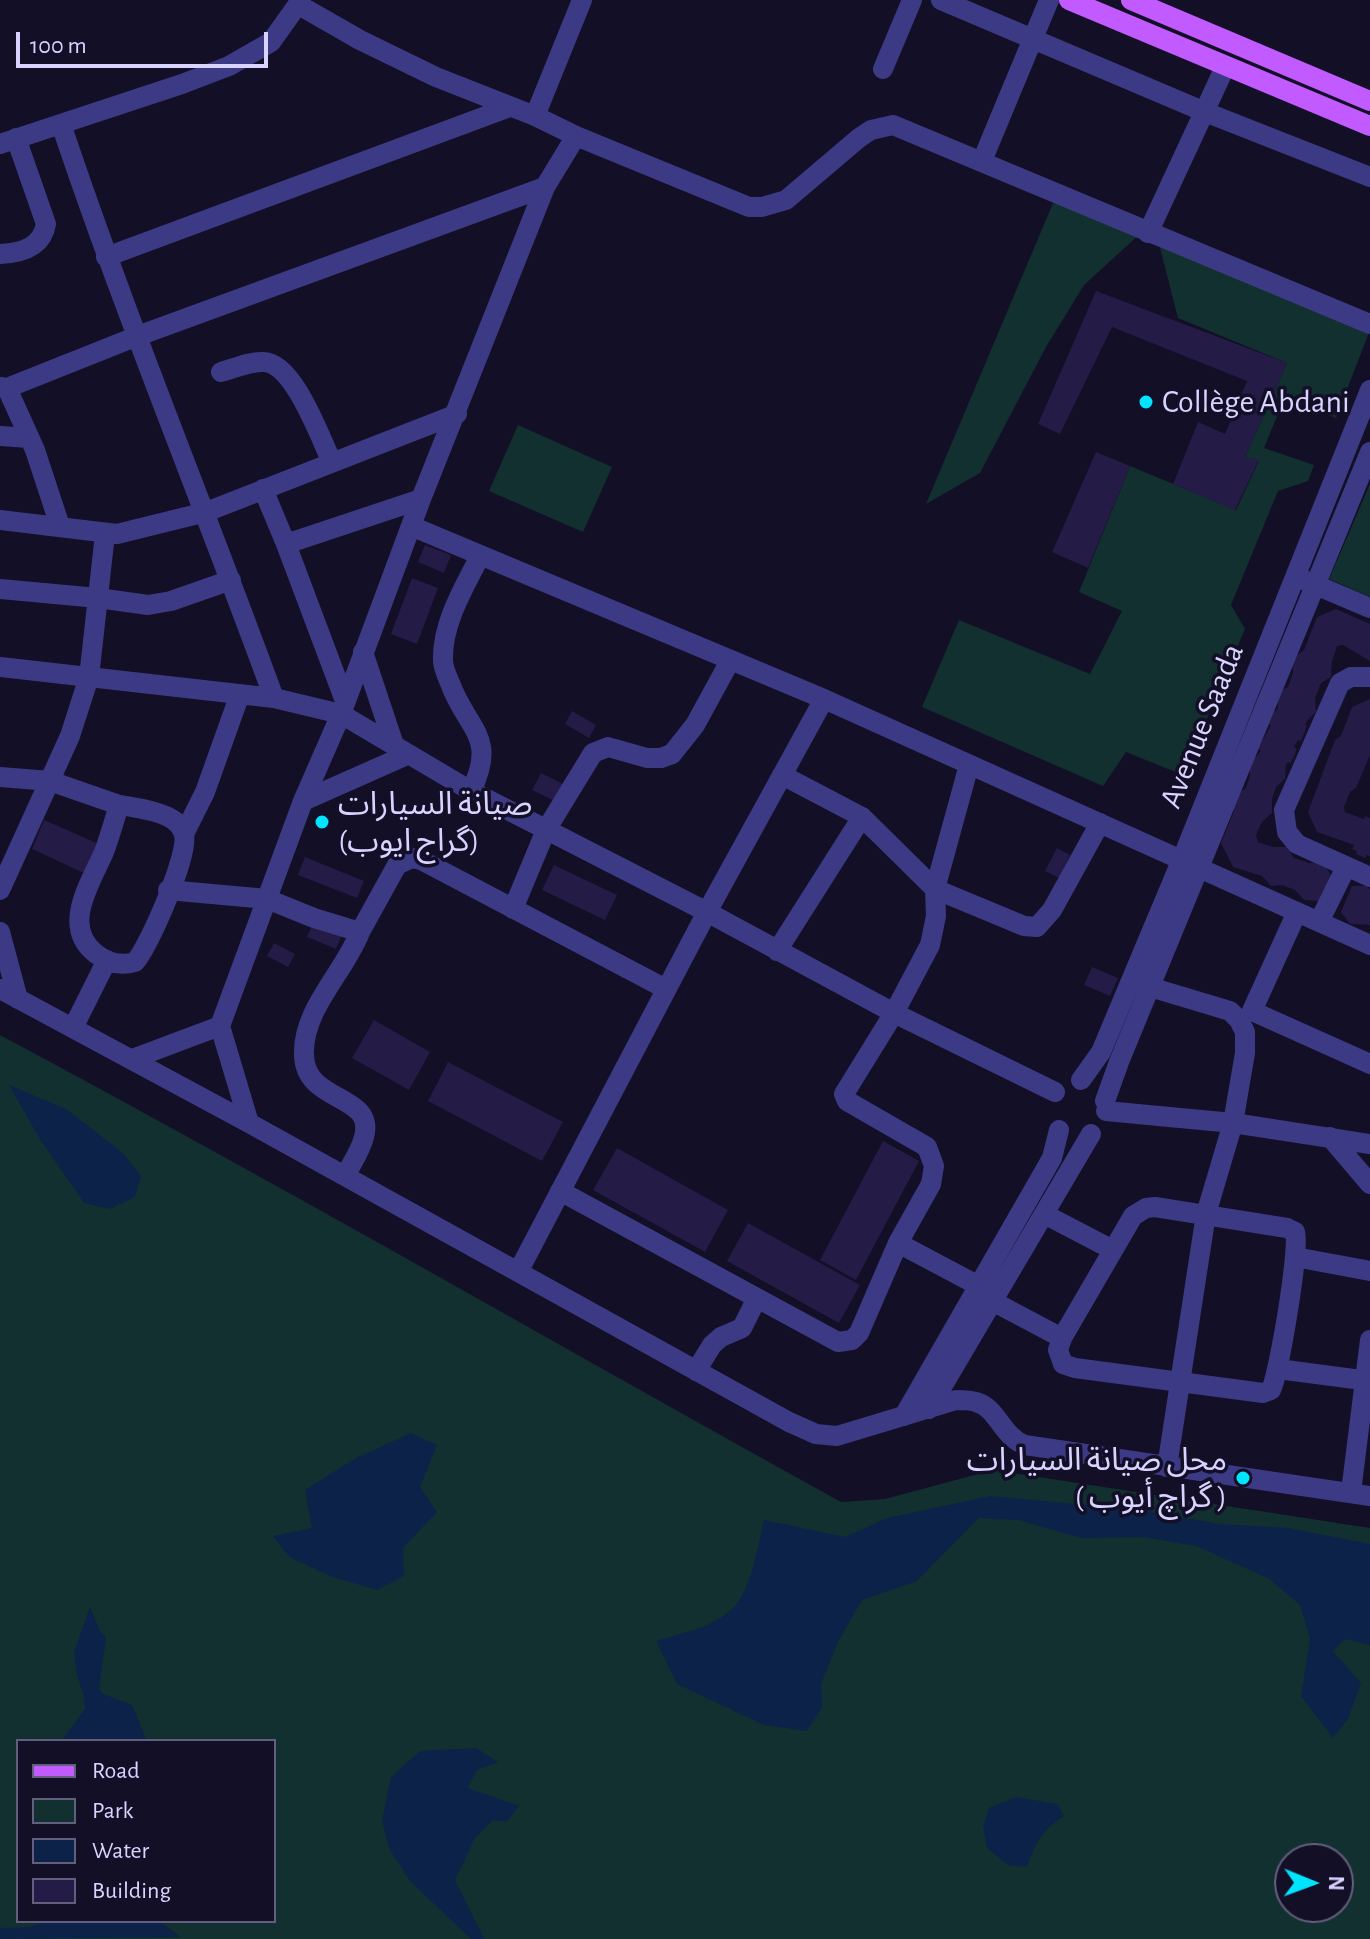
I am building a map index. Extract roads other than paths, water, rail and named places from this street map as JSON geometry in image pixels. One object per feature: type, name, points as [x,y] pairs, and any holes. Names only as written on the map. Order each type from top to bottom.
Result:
[{"type":"main road","points":[[1069,0],[1370,126]]},
{"type":"main road","points":[[1131,0],[1370,101]]},
{"type":"street","points":[[535,116],[582,0]]},
{"type":"street","points":[[883,69],[912,0]]},
{"type":"street","points":[[941,0],[1205,112],[1370,177]]},
{"type":"street","points":[[982,161],[1049,0]]},
{"type":"street","points":[[0,254],[25,250],[39,242],[46,224],[8,141],[229,66],[271,42],[300,2],[360,40],[411,65],[749,207],[762,207],[786,200],[859,138],[893,125],[1370,324]]},
{"type":"street","points":[[1148,233],[1225,67]]},
{"type":"street","points":[[106,257],[510,107]]},
{"type":"street","points":[[61,124],[135,337],[206,512],[274,698]]},
{"type":"street","points":[[249,1123],[220,1026],[303,801],[343,707],[421,499],[545,187],[576,136]]},
{"type":"street","points":[[60,526],[29,438],[3,388],[545,187]]},
{"type":"street","points":[[221,372],[263,361],[281,367],[292,381],[332,462]]},
{"type":"street","name":"Avenue Saada","points":[[1106,1106],[1294,576],[1370,390]]},
{"type":"street","points":[[0,520],[117,534],[206,512],[457,414]]},
{"type":"street","points":[[0,436],[29,438]]},
{"type":"street","name":"Avenue Saada","points":[[1081,1080],[1101,1052],[1190,864],[1317,585],[1370,452]]},
{"type":"street","points":[[263,489],[286,544],[343,707]]},
{"type":"street","points":[[286,544],[421,499]]},
{"type":"street","points":[[411,526],[824,699],[1370,945]]},
{"type":"street","points":[[0,890],[70,736],[89,677],[105,534]]},
{"type":"street","points":[[471,791],[482,769],[483,749],[442,664],[444,640],[453,612],[480,556]]},
{"type":"street","points":[[1294,576],[1370,608]]},
{"type":"street","points":[[0,589],[148,605],[171,601],[231,580]]},
{"type":"street","points":[[363,652],[401,749]]},
{"type":"street","points":[[513,909],[546,830],[593,753],[608,747],[647,758],[672,754],[695,725],[730,661]]},
{"type":"street","points":[[0,667],[343,707],[401,749],[471,791],[707,912],[894,1013],[1055,1092]]},
{"type":"street","points":[[1370,677],[1351,677],[1340,683],[1284,810],[1287,832],[1297,844],[1370,877]]},
{"type":"street","points":[[119,805],[111,834],[84,895],[79,931],[90,950],[107,960],[126,964],[135,962],[143,954],[180,859],[184,834],[205,792],[240,694]]},
{"type":"street","points":[[518,1272],[707,912],[824,699]]},
{"type":"street","points":[[303,801],[401,749]]},
{"type":"street","points":[[560,1191],[838,1342],[852,1340],[859,1333],[898,1243],[935,1174],[927,1147],[847,1101],[844,1094],[894,1013],[930,945],[936,916],[935,889],[969,765]]},
{"type":"street","points":[[782,775],[862,817],[935,889],[1024,926],[1037,927],[1052,910],[1100,823]]},
{"type":"street","points":[[0,777],[50,781],[119,805],[142,808],[173,820],[184,834]]},
{"type":"street","points":[[777,951],[862,817]]},
{"type":"street","points":[[345,1176],[365,1134],[366,1121],[361,1112],[351,1105],[321,1090],[309,1076],[303,1056],[310,1021],[319,1000],[342,969],[397,865],[412,858],[421,860],[666,989]]},
{"type":"street","points":[[1319,922],[1346,867]]},
{"type":"street","points":[[168,890],[267,899],[360,932]]},
{"type":"street","points":[[1167,1467],[1206,1214],[1233,1123],[1245,1053],[1245,1015],[1297,912]]},
{"type":"street","points":[[0,932],[18,999]]},
{"type":"street","points":[[73,1028],[107,960]]},
{"type":"street","points":[[1150,987],[1245,1015],[1370,1064]]},
{"type":"street","points":[[0,989],[816,1434],[837,1436],[956,1400],[976,1402],[988,1407],[1009,1437],[1025,1445],[1360,1494],[1370,1340]]},
{"type":"street","points":[[132,1059],[220,1026]]},
{"type":"street","points":[[904,1416],[979,1286],[1104,1120],[1106,1106],[1096,1087],[1081,1080],[1071,1081],[1055,1092],[1050,1111],[1059,1130],[1073,1137],[1091,1134]]},
{"type":"street","points":[[1106,1106],[1370,1144]]},
{"type":"street","points":[[929,1409],[994,1302],[1036,1207],[1059,1130]]},
{"type":"street","points":[[1330,1137],[1370,1184]]},
{"type":"street","points":[[1036,1207],[1113,1250]]},
{"type":"street","points":[[1146,1208],[1206,1214],[1295,1232],[1295,1257],[1278,1369],[1271,1390],[1263,1393],[1063,1364],[1058,1350],[1062,1338],[1133,1216],[1146,1208]]},
{"type":"street","points":[[898,1243],[979,1286]]},
{"type":"street","points":[[1295,1257],[1370,1271]]},
{"type":"street","points":[[696,1371],[712,1345],[721,1337],[742,1328],[757,1298]]},
{"type":"street","points":[[994,1302],[1062,1338]]},
{"type":"street","points":[[1278,1369],[1367,1381]]},
{"type":"water","points":[[9,1085],[66,1109],[123,1153],[141,1176],[135,1197],[110,1209],[84,1203],[41,1141]]},
{"type":"water","points":[[411,1433],[437,1445],[420,1487],[437,1512],[403,1548],[404,1576],[377,1590],[330,1576],[289,1557],[273,1536],[312,1528],[305,1490],[354,1459]]},
{"type":"water","points":[[990,1496],[1142,1510],[1219,1524],[1288,1528],[1370,1544],[1370,1645],[1345,1639],[1333,1651],[1361,1683],[1348,1719],[1333,1738],[1301,1696],[1310,1639],[1300,1605],[1268,1578],[1196,1546],[1143,1537],[1081,1538],[1018,1520],[979,1518],[917,1581],[862,1600],[838,1642],[821,1684],[822,1707],[807,1731],[764,1725],[677,1684],[656,1641],[706,1625],[732,1609],[749,1580],[764,1520],[845,1537],[887,1518]]},
{"type":"water","points":[[90,1607],[106,1638],[99,1689],[103,1694],[132,1705],[146,1739],[62,1739],[85,1709],[74,1652]]},
{"type":"water","points":[[476,1748],[498,1762],[477,1770],[468,1788],[519,1806],[507,1821],[492,1821],[475,1838],[455,1880],[484,1939],[471,1939],[410,1881],[390,1850],[382,1821],[391,1777],[420,1751]]},
{"type":"water","points":[[1016,1797],[1058,1804],[1064,1816],[1040,1838],[1027,1867],[1008,1865],[987,1848],[983,1826],[989,1808]]},
{"type":"water","points":[[40,1923],[162,1923],[181,1937],[0,1939],[0,1928],[31,1927]]},
{"type":"place","name":"Collège Abdani","points":[[1146,402]]},
{"type":"place","name":"صيانة السيارات (گراج ايوب)","points":[[322,822]]},
{"type":"place","name":"محل صيانة السيارات ( گراچ أيوب )","points":[[1243,1478]]}]
